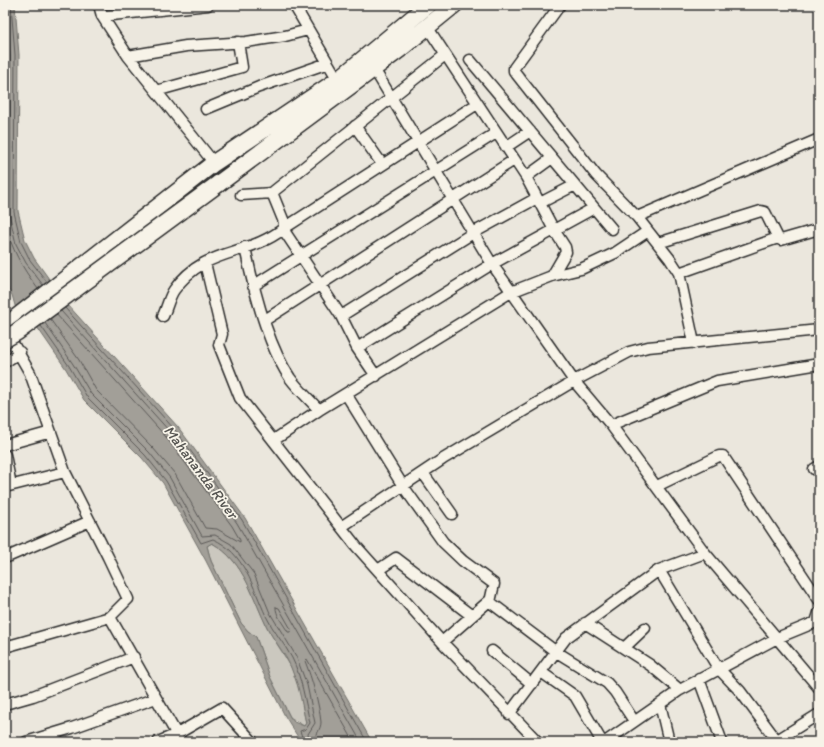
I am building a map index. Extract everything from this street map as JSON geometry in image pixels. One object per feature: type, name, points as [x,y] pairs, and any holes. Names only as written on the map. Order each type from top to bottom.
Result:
[{"type":"highway","points":[[5,329],[18,316],[214,163],[338,80],[428,5]]},
{"type":"highway","points":[[5,339],[17,332],[374,69],[428,28],[454,5]]},
{"type":"street","points":[[99,5],[102,16],[128,56],[214,163]]},
{"type":"street","points":[[102,16],[159,7],[208,5]]},
{"type":"street","points":[[294,5],[338,80]]},
{"type":"street","points":[[560,5],[514,68],[514,71],[596,175],[637,217],[679,273],[694,343]]},
{"type":"street","points":[[428,28],[444,55],[526,177],[566,250],[552,276]]},
{"type":"street","points":[[128,56],[186,46],[238,42],[285,36],[308,30]]},
{"type":"street","points":[[156,91],[242,67],[238,42]]},
{"type":"street","points":[[240,195],[273,193],[354,126],[444,55]]},
{"type":"street","points":[[470,60],[612,229]]},
{"type":"street","points":[[206,109],[265,84],[328,63]]},
{"type":"street","points":[[374,69],[492,264],[574,381],[611,425],[705,553],[819,688]]},
{"type":"street","points":[[164,316],[174,290],[196,268],[216,256],[272,237],[382,164],[477,104]]},
{"type":"street","points":[[354,126],[382,164]]},
{"type":"street","points":[[506,147],[530,132]]},
{"type":"street","points":[[253,286],[496,133]]},
{"type":"street","points":[[637,217],[819,139]]},
{"type":"street","points":[[526,177],[552,158]]},
{"type":"street","points":[[264,320],[514,160]]},
{"type":"street","points":[[341,316],[473,233],[538,201],[575,185]]},
{"type":"street","points":[[273,193],[284,222],[283,229],[341,316],[357,348],[376,376]]},
{"type":"street","points":[[357,348],[492,264],[594,208]]},
{"type":"street","points":[[658,243],[761,211],[765,212],[778,238]]},
{"type":"street","points":[[679,273],[778,238],[783,240],[819,229]]},
{"type":"street","points":[[274,440],[319,410],[511,292],[552,276],[581,269],[615,253],[648,231]]},
{"type":"street","points":[[245,247],[253,286],[264,320],[281,362],[290,378],[319,410]]},
{"type":"street","points":[[205,263],[222,334],[219,345],[237,393],[341,527],[378,570],[442,642],[509,714],[538,742]]},
{"type":"street","points":[[5,329],[20,352],[30,373],[65,472],[127,597],[127,601],[110,616],[5,647]]},
{"type":"street","points":[[341,527],[443,459],[574,381],[638,349],[819,330]]},
{"type":"street","points":[[5,362],[20,352]]},
{"type":"street","points":[[611,425],[717,381],[819,364]]},
{"type":"street","points":[[346,394],[402,486],[443,542],[463,561],[494,584],[489,601],[442,642]]},
{"type":"street","points":[[5,445],[51,432]]},
{"type":"street","points":[[5,455],[8,486],[65,472]]},
{"type":"street","points":[[657,486],[722,456],[819,600]]},
{"type":"street","points":[[423,473],[452,514]]},
{"type":"street","points":[[5,558],[90,521]]},
{"type":"street","points":[[509,714],[566,638],[659,570],[705,553]]},
{"type":"street","points":[[378,570],[396,558],[472,616]]},
{"type":"street","points":[[659,570],[718,668],[740,691],[776,741],[819,714]]},
{"type":"street","points":[[489,601],[555,651],[607,683],[615,692],[634,721]]},
{"type":"street","points":[[110,616],[179,738]]},
{"type":"street","points":[[611,740],[634,721],[680,690],[718,668],[818,619]]},
{"type":"street","points":[[585,623],[650,665],[680,690]]},
{"type":"street","points":[[624,648],[645,628]]},
{"type":"street","points":[[492,651],[532,684]]},
{"type":"street","points":[[5,704],[33,696],[134,657]]},
{"type":"street","points":[[541,672],[575,696],[602,742]]},
{"type":"street","points":[[699,679],[722,742]]},
{"type":"street","points":[[26,742],[72,728],[156,698]]},
{"type":"street","points":[[660,704],[669,742]]},
{"type":"street","points":[[158,742],[179,738],[222,708],[253,742]]},
{"type":"shaded area","points":[[212,543],[233,560],[247,582],[269,631],[286,658],[299,687],[306,723],[304,726],[290,717],[270,677],[256,637],[241,623],[211,561],[207,546]]},
{"type":"water","name":"Mahananda River","points":[[5,5],[15,5],[19,55],[18,211],[25,240],[34,258],[67,304],[178,427],[245,518],[372,742],[301,742],[285,716],[206,561],[163,483],[142,458],[84,400],[66,369],[37,327],[16,309],[12,295],[5,284]],"holes":[[[212,543],[233,560],[247,582],[269,631],[291,667],[301,698],[306,723],[304,726],[294,722],[290,717],[270,677],[256,637],[241,623],[211,561],[207,546]]]}]
